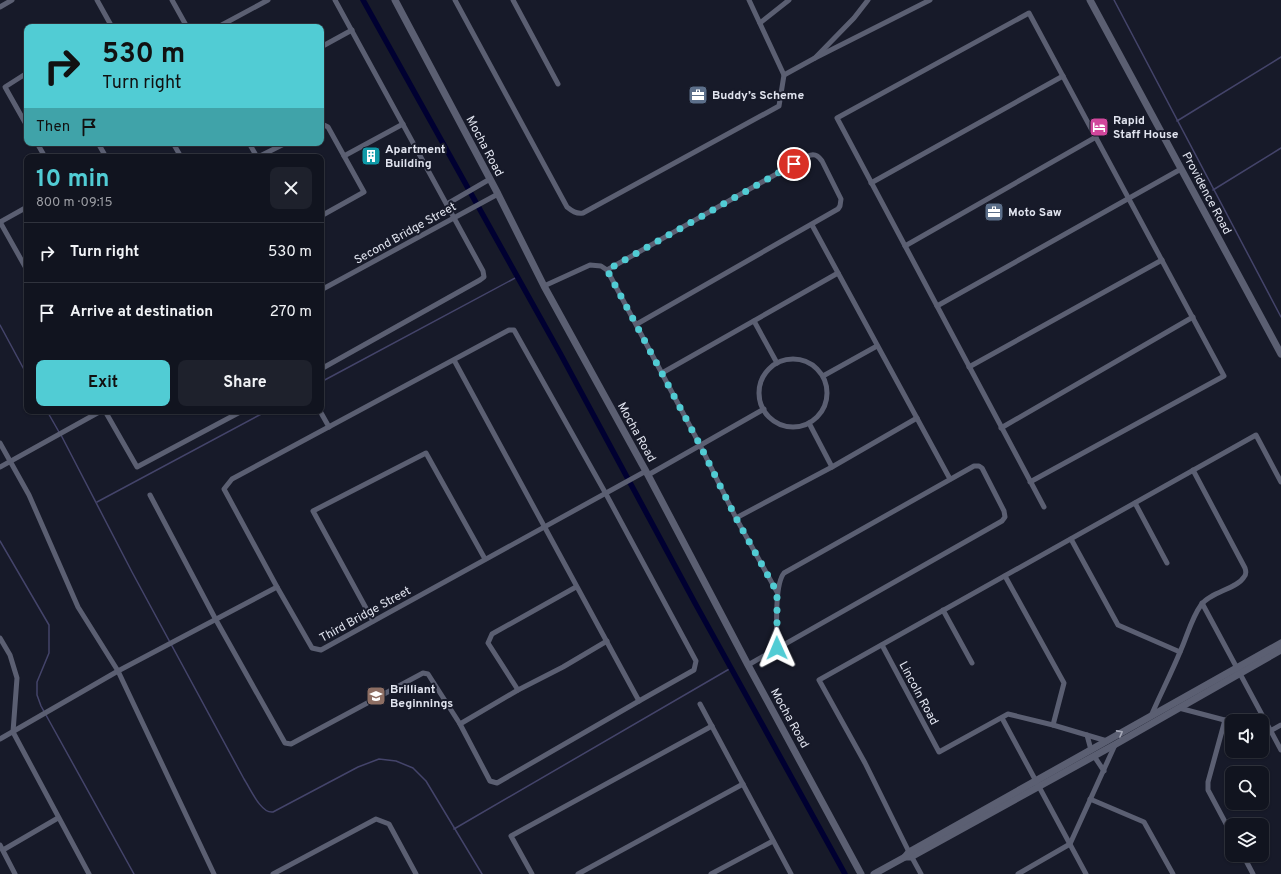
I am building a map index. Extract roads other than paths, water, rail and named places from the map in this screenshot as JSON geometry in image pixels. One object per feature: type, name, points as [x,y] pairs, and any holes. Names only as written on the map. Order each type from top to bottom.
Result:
[{"type":"street","points":[[0,7],[12,0]]},
{"type":"street","points":[[97,0],[109,24]]},
{"type":"street","points":[[172,0],[185,24]]},
{"type":"street","points":[[223,24],[259,2],[268,0]]},
{"type":"street","points":[[324,367],[484,277],[483,271],[454,217],[335,0]]},
{"type":"street","name":"Mocha Road","points":[[395,0],[498,194],[544,286],[647,473],[748,665],[861,874]]},
{"type":"street","points":[[455,0],[567,207],[575,213],[583,213],[779,106],[784,75],[749,0]]},
{"type":"street","points":[[513,0],[558,84]]},
{"type":"street","points":[[760,23],[789,0]]},
{"type":"street","points":[[815,58],[854,18],[868,0]]},
{"type":"street","points":[[784,75],[930,0]]},
{"type":"street","name":"Providence Road","points":[[1090,0],[1281,354]]},
{"type":"street","name":"Providence Road","points":[[1095,0],[1281,344]]},
{"type":"street","points":[[1030,482],[1224,376],[1029,13],[837,118],[1001,428],[1030,482],[1044,507]]},
{"type":"street","points":[[324,45],[352,30]]},
{"type":"street","points":[[24,75],[5,87],[24,121]]},
{"type":"street","points":[[871,183],[1063,76]]},
{"type":"street","points":[[344,156],[403,124]]},
{"type":"street","points":[[324,125],[328,127],[364,192],[324,214]]},
{"type":"street","points":[[905,246],[1096,137]]},
{"type":"street","points":[[263,154],[280,146]]},
{"type":"street","points":[[607,270],[812,154],[819,156],[841,199],[838,210],[637,324]]},
{"type":"street","points":[[937,306],[1181,169]]},
{"type":"street","points":[[447,204],[490,179]]},
{"type":"street","name":"Second Bridge Street","points":[[324,288],[498,194]]},
{"type":"street","points":[[24,209],[0,222],[24,265]]},
{"type":"street","points":[[812,225],[950,479]]},
{"type":"street","points":[[969,367],[1162,260]]},
{"type":"street","points":[[544,286],[590,265],[601,266],[607,270],[700,445],[736,518],[777,592]]},
{"type":"street","points":[[662,373],[838,273]]},
{"type":"street","points":[[1001,428],[1193,317]]},
{"type":"street","points":[[754,321],[777,363]]},
{"type":"street","points":[[150,495],[216,620],[285,743],[291,744],[423,673],[428,674],[460,724],[490,781],[497,783],[694,670],[696,661],[606,494],[514,330],[509,330],[329,427],[322,414]]},
{"type":"street","points":[[823,376],[878,346]]},
{"type":"street","points":[[792,359],[802,360],[812,365],[823,376],[826,387],[826,403],[818,416],[809,423],[799,426],[784,425],[770,418],[764,409],[760,399],[761,384],[765,374],[777,363],[792,359]]},
{"type":"street","points":[[454,360],[639,701]]},
{"type":"street","name":"Third Bridge Street","points":[[329,427],[232,479],[224,489],[312,648],[321,650],[485,559],[636,477],[647,473],[700,445],[764,409]]},
{"type":"street","points":[[0,467],[94,414]]},
{"type":"street","points":[[107,414],[137,467],[236,414]]},
{"type":"street","points":[[736,518],[832,467],[917,418]]},
{"type":"street","points":[[809,423],[832,467]]},
{"type":"street","points":[[921,874],[908,855],[865,763],[819,680],[1256,435],[1281,482]]},
{"type":"street","points":[[0,443],[28,495],[78,607],[118,671],[214,874]]},
{"type":"street","points":[[373,621],[313,511],[426,453],[485,559]]},
{"type":"street","points":[[748,665],[1004,519],[1006,514],[982,468],[979,466],[974,466],[788,570],[781,576],[777,592],[777,648]]},
{"type":"street","points":[[1150,716],[1196,614],[1202,604],[1208,598],[1244,578],[1246,574],[1245,568],[1193,470]]},
{"type":"street","points":[[1135,503],[1167,563]]},
{"type":"street","points":[[1071,539],[1118,625],[1180,652]]},
{"type":"street","points":[[1005,576],[1064,683],[1053,725]]},
{"type":"street","points":[[0,739],[118,671],[277,587]]},
{"type":"street","points":[[518,690],[488,642],[492,634],[576,587]]},
{"type":"street","points":[[1202,604],[1281,750]]},
{"type":"street","points":[[943,610],[972,663]]},
{"type":"street","points":[[0,638],[10,655],[17,678],[13,732],[88,874]]},
{"type":"street","points":[[460,724],[518,690],[564,667],[607,641]]},
{"type":"street","points":[[874,874],[1092,753],[1116,744],[1238,671],[1281,643]]},
{"type":"street","name":"Lincoln Road","points":[[882,645],[939,752],[1002,718]]},
{"type":"street","points":[[1092,753],[1107,741],[1150,716],[1281,650]]},
{"type":"street","points":[[700,704],[791,874]]},
{"type":"street","points":[[1178,707],[1225,720],[1208,782],[1208,790],[1225,822]]},
{"type":"street","points":[[1086,874],[1002,718],[1008,714],[1087,734],[1107,741]]},
{"type":"street","points":[[1270,731],[1281,725]]},
{"type":"street","points":[[532,874],[511,836],[712,726]]},
{"type":"street","points":[[1087,734],[1092,753],[1104,771]]},
{"type":"street","points":[[1018,874],[1070,844],[1116,744]]},
{"type":"street","points":[[578,874],[743,784]]},
{"type":"street","points":[[1090,800],[1144,822],[1173,874]]},
{"type":"street","points":[[15,874],[1,848],[58,818]]},
{"type":"street","points":[[273,874],[376,819],[388,824],[416,874]]},
{"type":"street","points":[[711,874],[719,872],[773,841]]},
{"type":"street","points":[[1247,862],[1253,874]]},
{"type":"waterway","points":[[363,0],[560,353],[695,603],[845,874]]},
{"type":"waterway","points":[[1114,0],[1281,317]]},
{"type":"waterway","points":[[1177,121],[1281,57]]},
{"type":"waterway","points":[[1213,190],[1281,148]]},
{"type":"waterway","points":[[324,380],[517,277]]},
{"type":"waterway","points":[[0,325],[24,369]]},
{"type":"waterway","points":[[49,414],[59,432]]},
{"type":"waterway","points":[[97,502],[261,414]]},
{"type":"waterway","points":[[61,435],[132,572],[244,779],[260,805],[269,812],[273,812],[358,767],[379,759],[396,761],[413,768],[426,781],[482,874]]},
{"type":"waterway","points":[[0,541],[49,625],[49,653],[37,682],[37,695],[41,706],[134,874]]},
{"type":"waterway","points":[[454,829],[731,668]]},
{"type":"place","name":"Buddy’s Scheme","points":[[698,95]]},
{"type":"place","name":"Rapid Staff House","points":[[1099,127]]},
{"type":"place","name":"Apartment Building","points":[[371,156]]},
{"type":"place","name":"Moto Saw","points":[[994,212]]},
{"type":"place","name":"Brilliant Beginnings","points":[[376,696]]}]
